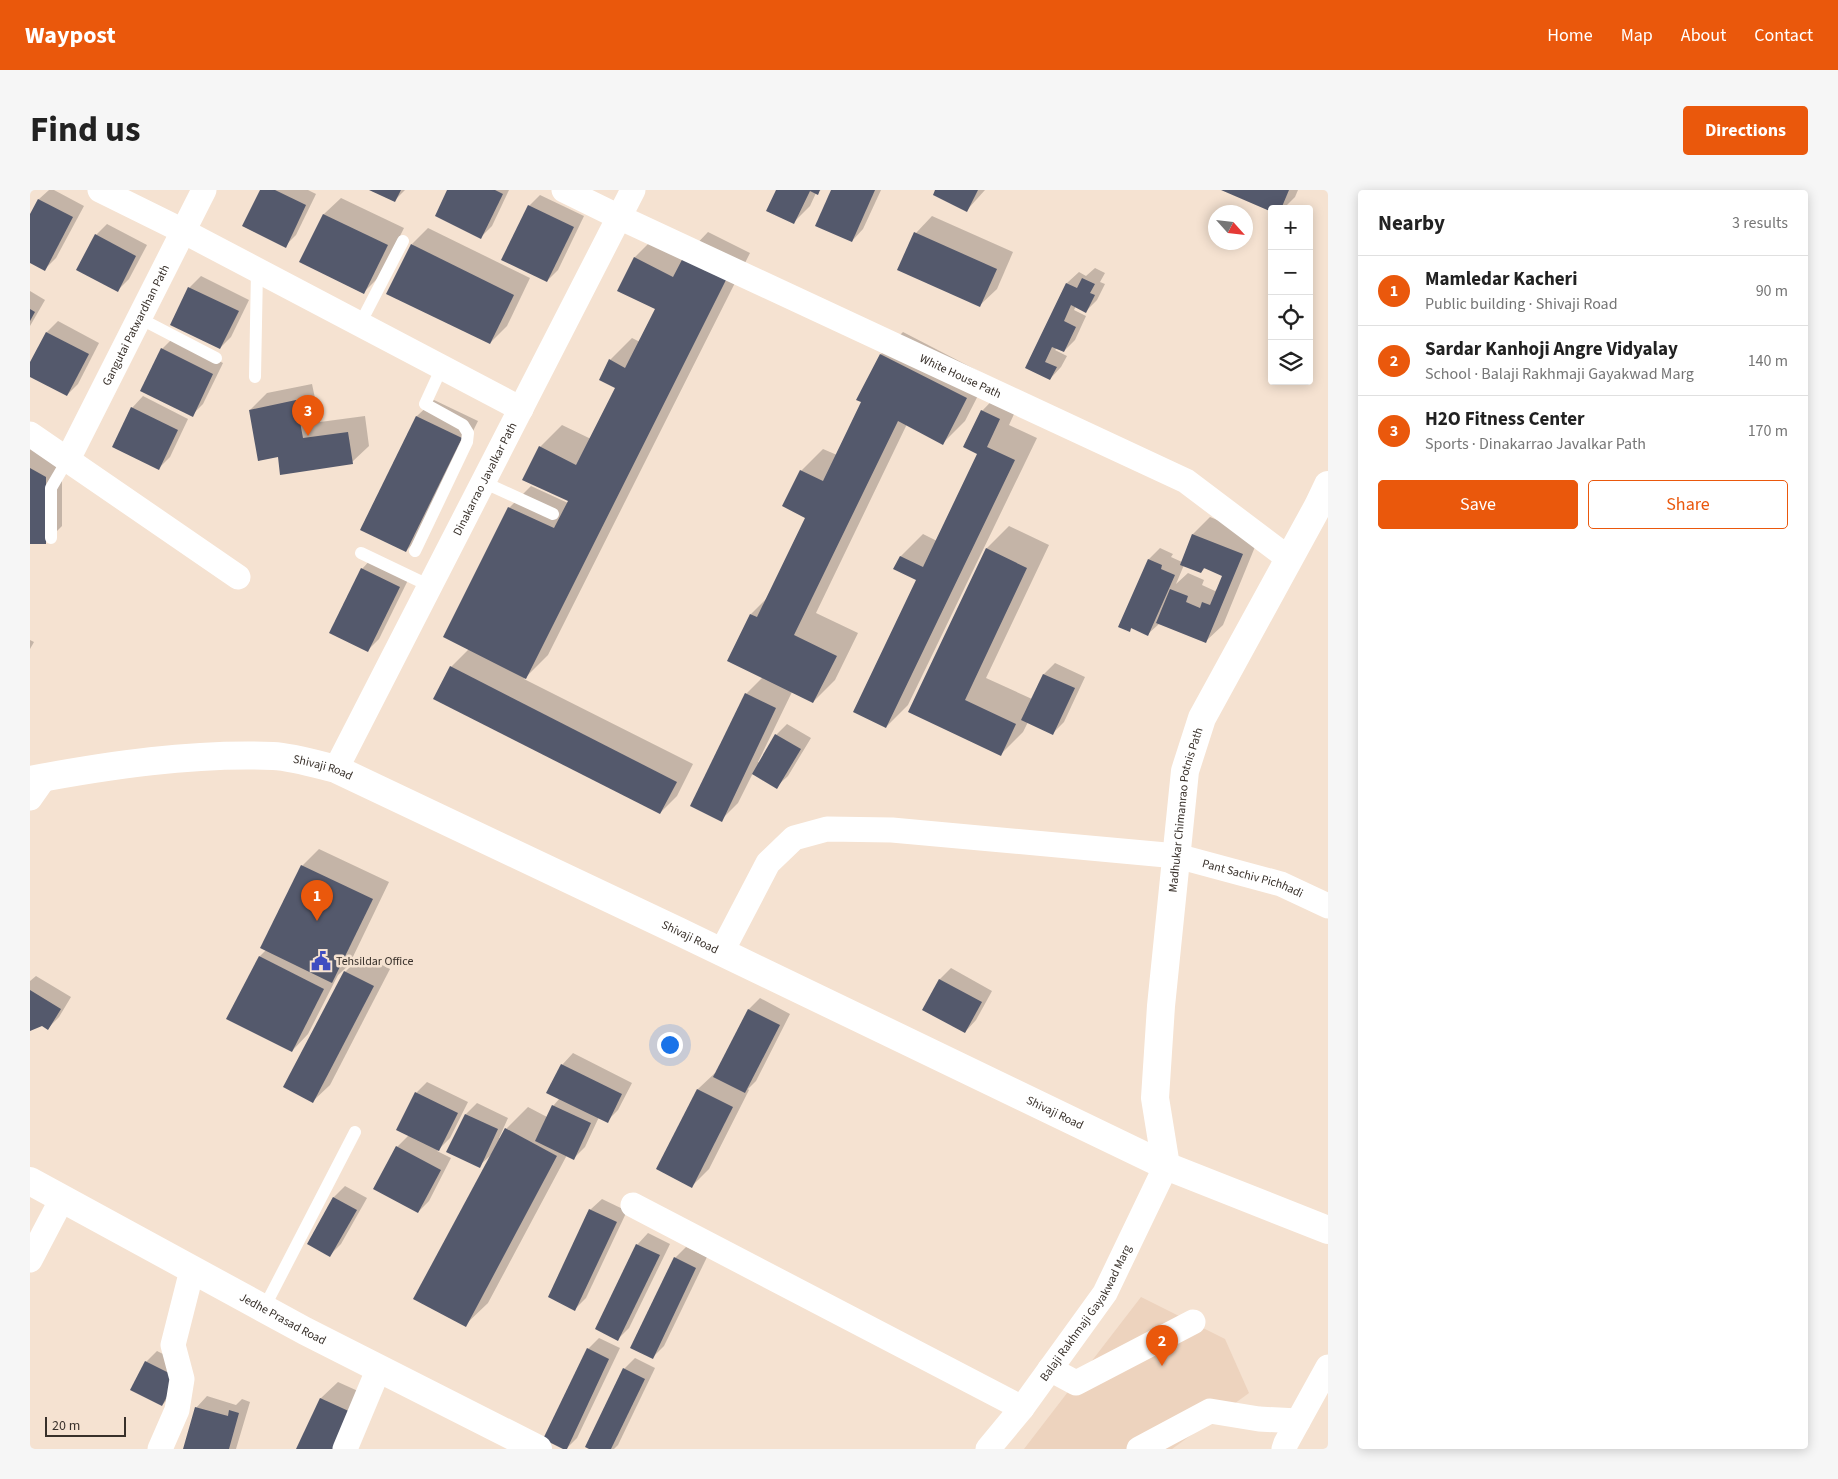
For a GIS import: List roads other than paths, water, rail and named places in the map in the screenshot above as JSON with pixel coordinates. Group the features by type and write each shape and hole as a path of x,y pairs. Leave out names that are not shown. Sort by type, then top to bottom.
{"main road":[{"name":"Madhukar Chimanrao Potnis Path","path":"1166,1166 1155,1098 1161,1006 1184,771 1202,718 1328,485"},
{"name":"Shivaji Road","path":"34,785 98,767 196,757 274,756 336,768 1166,1166 1328,1230"},
{"name":"Jedhe Prasad Road","path":"30,1181 264,1308 538,1449"}],"street":[{"path":"100,190 183,231 521,409"},
{"name":"Gangutai Patwardhan Path","path":"68,459 204,190"},
{"name":"White House Path","path":"564,190 1186,481 1288,558"},
{"name":"Dinakarrao Javalkar Path","path":"336,768 633,190"},
{"path":"30,434 238,577"},
{"name":"Pant Sachiv Pichhadi","path":"721,953 768,863 794,838 827,829 892,830 1176,856 1281,884 1328,906"},
{"name":"Balaji Rakhmaji Gayakwad Marg","path":"988,1449 1022,1408 1105,1293 1166,1166"},
{"path":"30,1260 62,1199"},
{"path":"633,1204 1022,1408"},
{"path":"160,1449 177,1410 182,1379 172,1345 192,1270"},
{"path":"1050,1369 1076,1383 1193,1322"},
{"path":"1284,1449 1328,1367"},
{"path":"344,1449 379,1368"},
{"path":"1139,1449 1210,1411 1259,1419 1298,1421"}],"lane":[{"path":"360,324 403,241"},
{"path":"255,376 257,270"},
{"path":"139,318 216,358"},
{"path":"415,551 466,442 468,433 463,425 425,404 442,367"},
{"path":"50,538 51,488 68,459"},
{"path":"483,482 553,514"},
{"path":"361,553 430,586"},
{"path":"264,1308 355,1132"}],"place":[{"name":"H2O Fitness Center","path":"308,436"},
{"name":"Mamledar Kacheri","path":"317,921"},
{"name":"Tehsildar Office","path":"321,961"},
{"name":"Sardar Kanhoji Angre Vidyalay","path":"1162,1366"}]}
